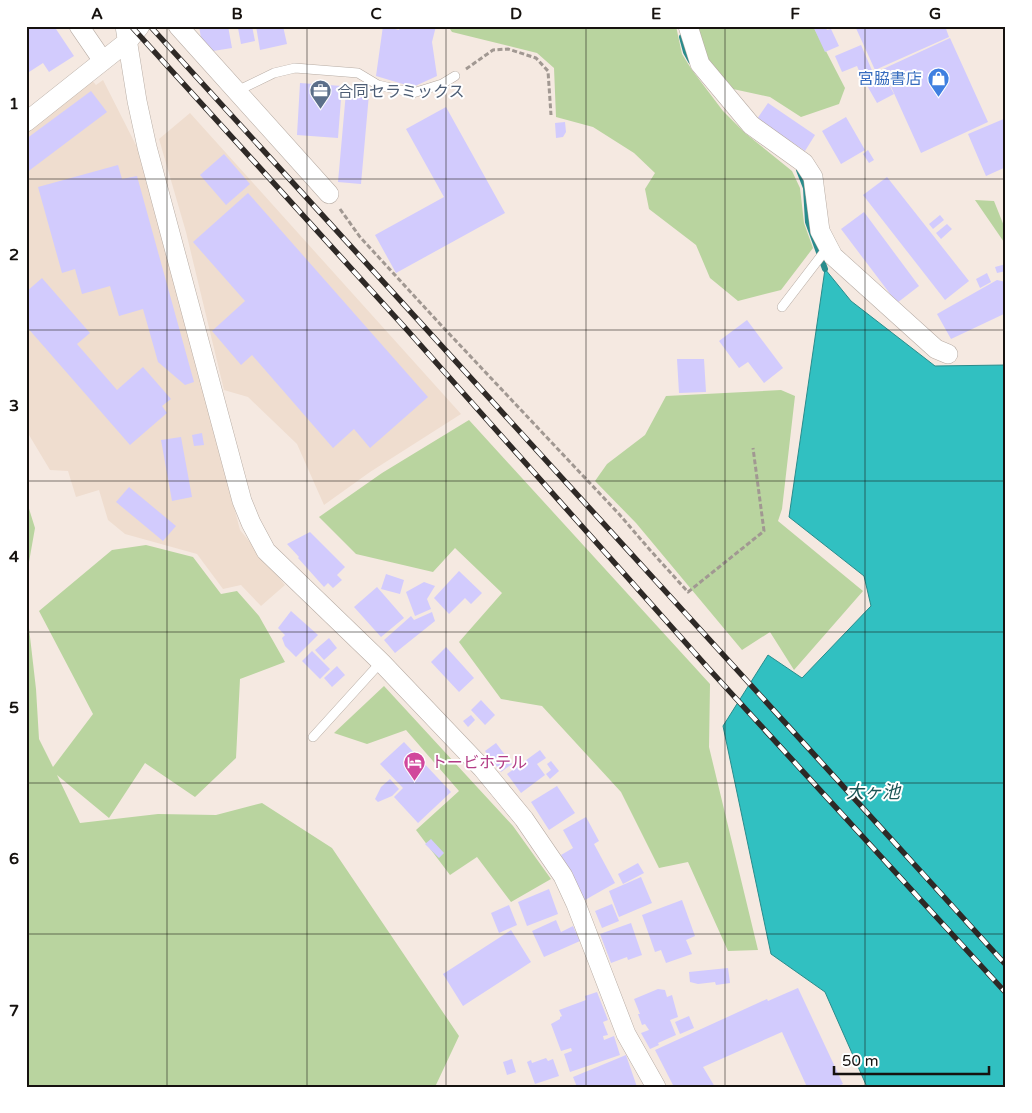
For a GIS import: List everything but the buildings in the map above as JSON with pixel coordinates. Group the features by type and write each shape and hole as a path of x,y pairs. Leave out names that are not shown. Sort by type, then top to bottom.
{"street":[{"path":"79,26 103,61"},
{"path":"26,122 103,61 126,34 140,26"},
{"path":"178,26 329,194"},
{"path":"688,26 700,64 750,125 804,163 813,177 820,231 833,256 936,350 948,354"},
{"path":"126,34 136,101 147,147 242,501 251,523 266,551 381,662 482,768 524,819 563,876 576,904 626,1034 656,1087"}],"lane":[{"path":"236,91 274,73 295,68 358,73 378,85 413,93 442,84 455,76"},
{"path":"782,307 828,248"},
{"path":"313,737 381,662"}],"path":[{"path":"455,76 493,50 508,49 536,58 548,71 551,116"},
{"path":"329,194 360,237 619,514 688,592 764,532 753,448"}],"shaded area":[{"path":"90,78 96,85 103,80 143,159 240,530 285,585 261,606 241,585 223,589 197,554 125,534 108,520 99,490 76,497 68,471 50,470 26,430 26,131"},
{"path":"190,113 461,414 370,472 324,505 297,444 248,397 224,390 186,232 159,139"}],"green space":[{"path":"448,26 676,26 682,54 723,111 745,133 792,171 800,188 804,223 813,248 781,290 738,301 710,278 696,245 649,209 645,189 655,173 634,153 593,127 556,117 554,68 537,53 452,32"},
{"path":"696,26 813,26 845,88 839,104 801,117 770,97 733,89 706,63"},
{"path":"975,200 994,201 1006,231 1006,245"},
{"path":"781,390 795,396 782,509 778,521 863,591 794,670 770,632 742,650 636,523 595,481 607,464 645,435 666,396"},
{"path":"469,420 710,684 709,747 758,950 728,951 688,862 659,868 621,792 542,706 501,699 459,642 502,593 455,548 433,572 356,554 319,517 382,473"},
{"path":"26,499 35,528 26,579"},
{"path":"146,545 193,557 221,594 237,591 259,616 285,662 240,679 236,758 195,797 145,763 109,818 57,775 80,823 158,814 216,815 262,803 332,848 459,1036 435,1087 26,1087 26,602 36,689 39,739 53,767 93,714 39,611 112,550"},
{"path":"384,686 513,826 551,879 511,902 477,857 450,875 416,830 459,791 406,730 367,744 334,733"}],"water":[{"name":"大ヶ池","path":"825,269 851,301 935,366 1006,365 1006,1087 867,1087 825,992 771,954 723,726 768,655 802,678 871,606 864,576 789,517"}],"waterway":[{"path":"682,37 686,52 691,61"},
{"path":"799,170 806,188 808,222 825,269"}],"railway":[{"path":"131,26 408,331 709,669 1006,993"},
{"path":"150,26 1006,965"}],"place":[{"name":"宮脇書店","path":"938,97"},
{"name":"合同セラミックス","path":"321,110"},
{"name":"トービホテル","path":"415,781"}]}
